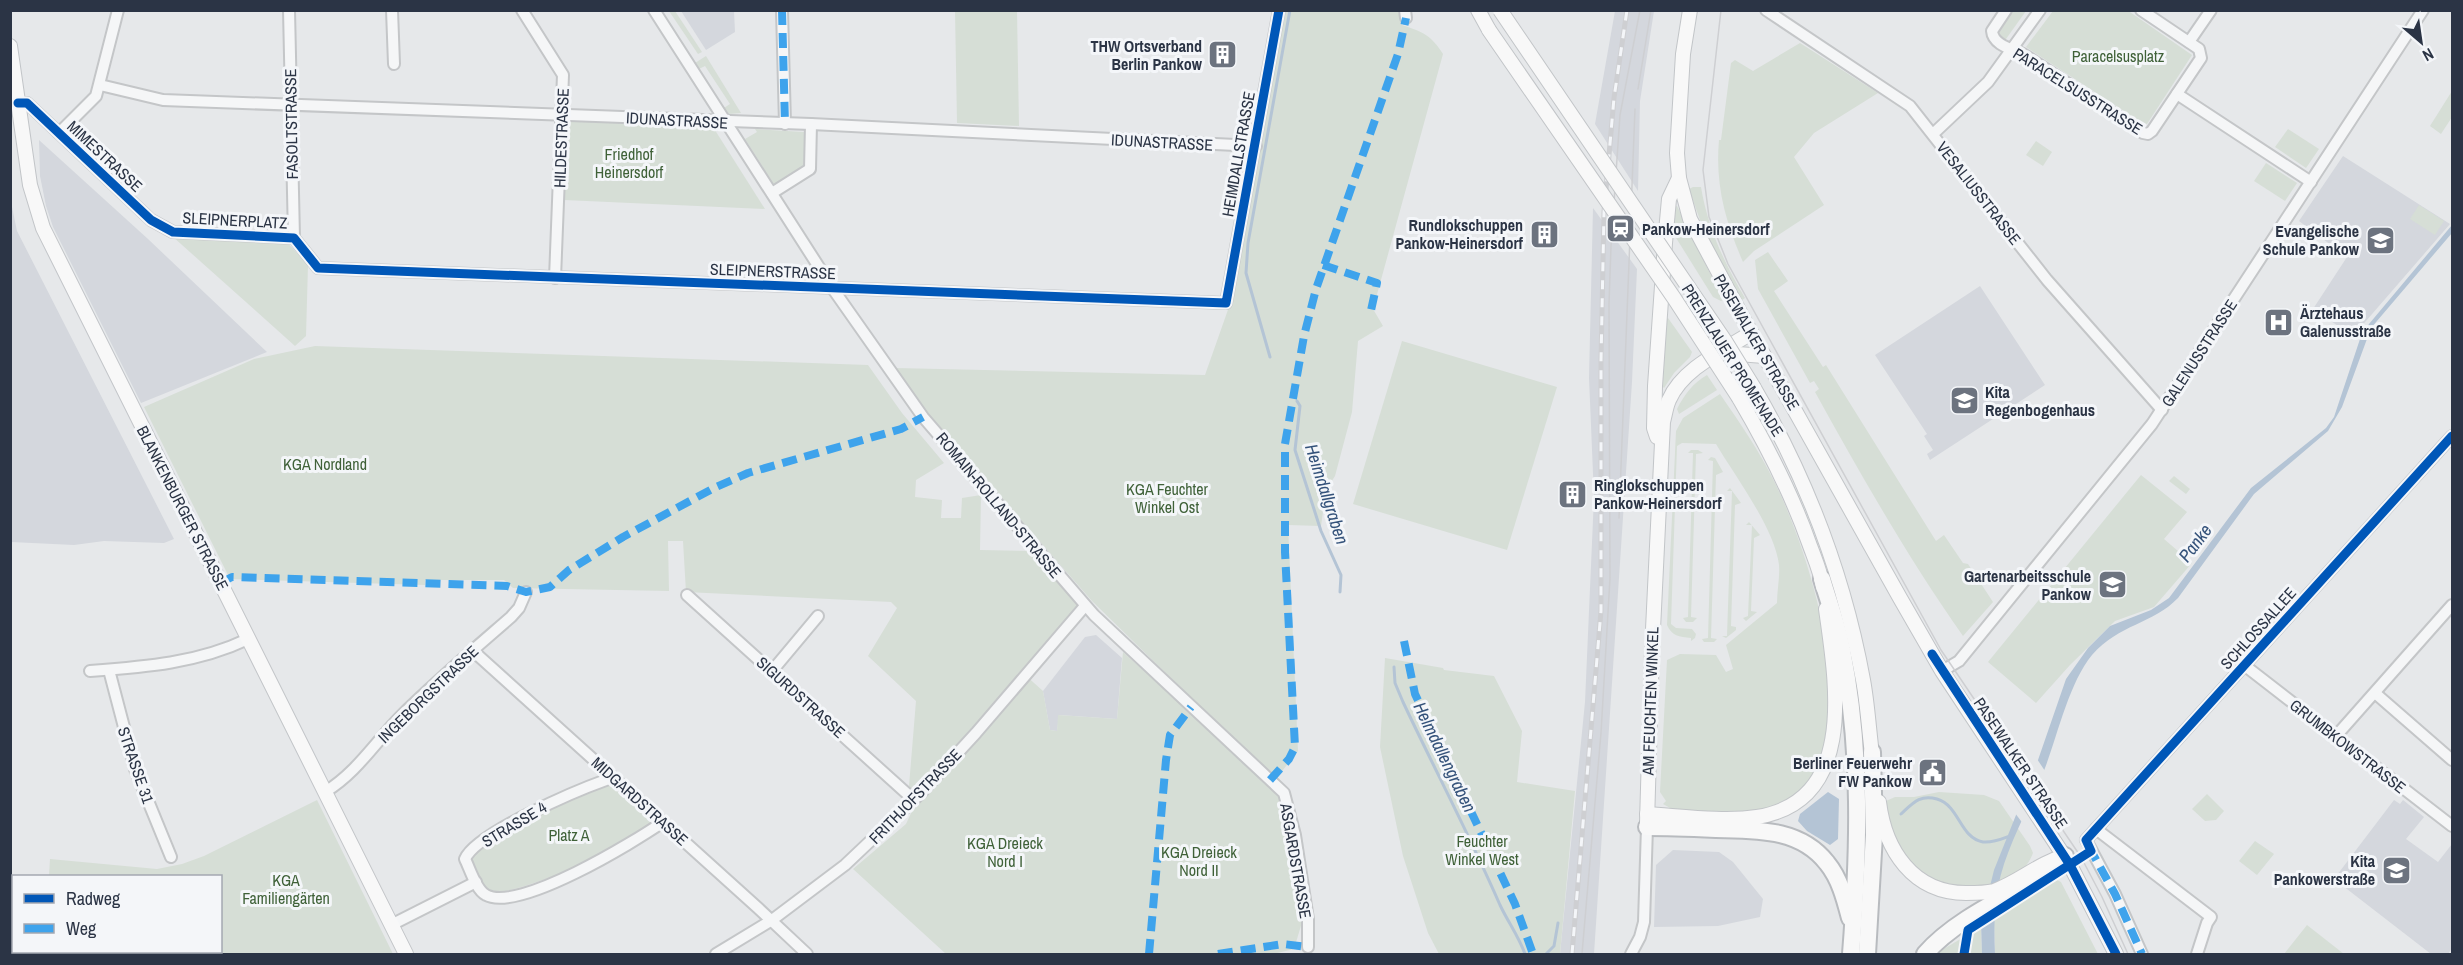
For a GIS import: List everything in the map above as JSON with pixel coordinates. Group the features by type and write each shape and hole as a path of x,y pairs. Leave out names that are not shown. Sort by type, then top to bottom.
{"highway":[{"path":"1822,579 1842,647 1853,715 1858,836 1851,954"},
{"path":"1867,954 1874,835 1872,752"},
{"path":"1647,821 1758,830 1802,841 1819,854 1834,873 1841,887 1853,927"},
{"path":"1925,954 1942,937 2057,867 2065,856"}],"main road":[{"name":"PRENZLAUER PROMENADE","path":"1478,10 1489,30 1686,315 1738,398 1766,445 1786,487 1822,579 1836,717 1833,744 1819,776 1799,798 1785,808 1764,815 1744,818 1647,821"},
{"name":"PRENZLAUER PROMENADE","path":"1500,10 1712,322 1782,436 1820,520 1855,643 1865,692 1872,752 1886,834 1911,872 1924,883 1940,890 1958,893 1993,891 2051,860 2065,856"},
{"name":"PASEWALKER STRASSE","path":"1690,10 1683,54 1677,133 1679,177 1690,219 1751,333 1942,671 2065,856 2116,954"},
{"name":"BLANKENBURGER STRASSE","path":"10,46 30,185 43,228 406,954"},
{"name":"AM FEUCHTEN WINKEL","path":"1661,444 1654,428 1664,255 1669,200 1679,177"},
{"name":"AM FEUCHTEN WINKEL","path":"1647,821 1661,444 1668,400 1684,378 1751,333"},
{"path":"1720,353 1764,356"}],"street":[{"path":"59,133 96,96 118,10"},
{"name":"FASOLTSTRASSE","path":"289,10 294,238"},
{"path":"392,10 394,64"},
{"name":"HILDESTRASSE","path":"522,10 563,75 555,278"},
{"name":"ROMAIN-ROLLAND-STRASSE","path":"654,10 833,289 923,417 1085,606 1113,635 1270,780"},
{"path":"782,10 784,124"},
{"name":"HEIMDALLSTRASSE","path":"1226,303 1279,10"},
{"name":"VESALIUSSTRASSE","path":"1766,10 1910,106 2047,280 2162,410"},
{"name":"PARACELSUSSTRASSE","path":"2006,10 1992,34 2004,46 2023,54 2144,133 2152,131 2201,55 2199,49 2190,42"},
{"path":"1933,134 1988,82 2040,10"},
{"path":"2141,10 2190,42 2211,10"},
{"name":"GALENUSSTRASSE","path":"1942,671 1959,661 2162,410 2423,10"},
{"name":"IDUNASTRASSE","path":"100,85 163,99 812,124 1256,146"},
{"path":"2176,94 2311,182"},
{"name":"MIMESTRASSE","path":"18,103 27,102 150,220 173,232"},
{"path":"772,193 810,169 812,124"},
{"name":"SLEIPNERPLATZ","path":"173,232 294,238 318,267"},
{"name":"SLEIPNERSTRASSE","path":"318,267 1226,303"},
{"name":"SCHLOSSALLEE","path":"2086,840 2452,436"},
{"name":"INGEBORGSTRASSE","path":"325,792 347,777 400,718 472,650 511,617 519,608 526,592"},
{"name":"SIGURDSTRASSE","path":"687,595 914,800"},
{"path":"2336,735 2452,605"},
{"name":"FRITHJOFSTRASSE","path":"716,954 772,920 845,865 914,800 983,725 1085,606"},
{"path":"772,671 818,616"},
{"path":"90,671 176,663 221,651 248,639"},
{"name":"MIDGARDSTRASSE","path":"472,650 807,954"},
{"name":"GRUMBKOWSTRASSE","path":"2244,665 2452,826"},
{"name":"STRASSE 31","path":"110,670 135,768 171,857"},
{"path":"2374,693 2450,754"},
{"name":"STRASSE 4","path":"476,882 465,859 471,851 544,805 611,776"},
{"name":"ASGARDSTRASSE","path":"1270,780 1284,793 1295,836 1308,919 1308,947"},
{"name":"AM FEUCHTEN WINKEL","path":"1631,954 1640,937 1644,922 1647,821"},
{"path":"392,925 476,882 487,897 502,898 534,890 603,860 663,822"},
{"path":"2096,829 2211,917 2197,954"},
{"name":"PASEWALKER STRASSE","path":"2086,840 2115,894 2142,954"}],"shaded area":[{"path":"681,11 734,11 735,32 706,50"},
{"path":"1615,11 1654,11 1640,101 1638,191 1595,124"},
{"path":"39,140 267,352 141,403 53,227 40,176"},
{"name":"Evangelische Schule Pankow","path":"2343,156 2450,224 2353,336 2313,309 2347,257 2299,221"},
{"path":"11,202 17,231 174,539 164,543 104,541 74,545 11,542"},
{"path":"1593,208 1637,269 1632,382 1594,954 1560,954 1585,702 1594,497 1589,378"},
{"path":"1980,286 2045,385 1930,460 1927,454 1933,450 1924,436 1927,434 1875,355"},
{"path":"1096,635 1122,658 1117,719 1059,715 1057,731 1050,730 1043,691 1085,637"},
{"name":"Kita Pankowerstraße","path":"2394,800 2400,804 2403,800 2424,817 2406,839 2438,862 2452,844 2452,948 2448,954 2431,954 2334,879"},
{"path":"1673,850 1719,852 1733,862 1763,899 1760,917 1718,926 1654,927 1656,865"}],"green space":[{"name":"Paracelsusplatz","path":"2127,10 2192,55 2147,124 2142,123 2026,47 2053,11"},
{"path":"669,11 675,11 702,52 698,54"},
{"path":"955,11 1017,11 1019,126 957,123"},
{"name":"KGA Feuchter Winkel Ost","path":"1285,11 1398,11 1402,25 1426,35 1443,54 1373,309 1383,326 1358,341 1352,412 1335,476 1326,490 1321,526 1288,525 1298,751 1275,780 1092,601 931,418 895,368 1205,375 1230,304"},
{"path":"2009,11 2026,11 2003,40 1996,30"},
{"path":"1800,43 1878,93 1814,133 1794,157 1824,205 1754,251 1743,262 1726,217 1720,187 1718,156 1731,63 1735,60 1753,71"},
{"path":"706,56 741,113 729,114 724,108 730,104 705,66 699,69 695,63"},
{"path":"2452,91 2452,117 2441,134 2430,126"},
{"name":"Friedhof Heinersdorf","path":"567,121 713,127 765,209 564,200"},
{"path":"755,129 804,132 806,155 804,166 778,184 773,183 745,139 757,132"},
{"path":"2288,129 2319,149 2306,168 2275,147"},
{"path":"2036,141 2052,152 2043,166 2026,155"},
{"path":"2266,163 2297,183 2285,201 2254,181"},
{"path":"1701,187 1712,231 1745,298 1742,300 1705,234 1689,189"},
{"path":"2419,205 2444,221 2435,235 2410,219"},
{"path":"1677,206 1723,300 1721,301 1713,297 1673,233 1674,207"},
{"path":"172,236 286,241 308,265 306,336 295,346"},
{"path":"1768,252 1788,281 1774,291 1823,367 1826,365 1936,541 1944,535 1963,563 1968,564 1993,602 1963,636 1923,577 1886,516 1815,392 1819,389 1814,381 1810,383 1758,289 1755,260"},
{"path":"1668,318 1692,352 1664,388 1662,386 1666,319"},
{"path":"1402,341 1557,387 1507,550 1353,504"},
{"name":"KGA Nordland","path":"315,346 868,365 902,413 944,463 916,480 915,497 942,500 941,518 961,518 962,498 981,495 980,550 1032,551 1078,602 1076,609 1024,674 1043,691 1050,730 1057,731 1058,715 1117,719 1123,652 1266,780 1278,795 1290,836 1303,919 1294,949 1273,954 946,954 853,869 906,824 918,798 909,786 916,701 868,656 897,608 891,602 686,592 683,541 668,541 669,591 513,588 504,580 425,580 425,585 230,579 144,407 254,359"},
{"path":"1707,375 1717,390 1679,414 1677,409 1686,394"},
{"path":"1720,394 1769,471 1800,544 1820,616 1827,653 1830,689 1830,722 1824,753 1818,767 1805,785 1777,805 1732,813 1672,809 1663,804 1666,801 1660,792 1667,660 1680,654 1716,655 1726,672 1733,669 1726,645 1777,603 1779,565 1776,551 1762,519 1743,487 1716,444 1682,443 1677,446 1671,624 1676,628 1692,629 1696,634 1695,638 1691,641 1691,638 1676,635 1667,625 1676,431 1683,418"},
{"path":"1691,450 1703,453 1696,454 1691,617 1697,618 1693,622 1686,622 1683,618 1688,617 1693,453 1688,453"},
{"path":"1711,457 1715,458 1723,472 1716,475 1711,638 1717,639 1714,642 1704,642 1702,639 1708,638 1713,461 1708,460"},
{"name":"Gartenarbeitsschule Pankow","path":"2141,475 2187,512 2164,539 2192,563 2154,607 2115,621 2070,665 2036,703 1988,662"},
{"path":"2174,476 2190,489 2186,494 2169,481"},
{"path":"1730,488 1741,503 1735,505 1731,626 1736,627 1736,630 1726,638 1722,636 1727,636 1732,491 1727,491"},
{"path":"1752,526 1760,535 1754,538 1751,611 1757,612 1746,621 1743,618 1748,616"},
{"name":"Feuchter Winkel West","path":"1385,658 1444,670 1494,676 1522,731 1517,782 1575,791 1560,954 1439,954 1428,933 1403,856 1380,747"},
{"name":"Platz A","path":"610,785 653,824 595,858 554,876 489,895 470,858 519,825 573,799"},
{"path":"1939,792 1984,795 1999,801 2033,853 2026,865 2016,874 1995,885 1978,889 1949,886 1922,873 1909,861 1899,845 1892,828 1886,801 1895,797 1914,797"},
{"path":"2207,794 2224,811 2216,820 2205,821 2192,809"},
{"name":"KGA Familiengärten","path":"317,800 393,954 41,954 222,953 222,875 49,875 50,859 157,869 182,864 204,856"},
{"path":"2255,841 2274,854 2257,875 2239,861"},
{"path":"2057,880 2061,882 2098,954 1995,954 1994,919"},
{"path":"2307,925 2344,954 2284,954"},
{"path":"1981,927 1982,954 1935,954"}],"water":[{"path":"2452,225 2452,233 2371,328 2342,407 2328,431 2254,494 2178,598 2158,614 2113,637 2092,655 2084,666 2070,694 2045,768 2012,842 2002,872 1996,904 1995,954 1982,954 1981,923 1994,870 2038,760 2066,679 2088,648 2110,626 2151,610 2169,598 2251,488 2326,428 2334,417 2360,339 2369,324"},
{"path":"1828,792 1839,799 1838,839 1830,845 1807,831 1798,821 1800,814"}],"pier":[{"path":"2037,759 2045,771 2024,825 2015,813"}],"waterway":[{"name":"Heimdallgraben","path":"1270,357 1246,273 1248,243 1290,10"},
{"name":"Heimdallgraben","path":"1297,401 1300,406 1295,450 1321,531 1341,575 1340,592"},
{"name":"Helmdallengraben","path":"1394,667 1395,683 1403,702 1525,954"},
{"path":"1901,814 1917,800 1937,799 1951,808 1964,828 1975,839 1990,842 2010,836"},
{"path":"1546,954 1554,946 1558,923"}],"tram line":[{"path":"1582,954 1601,733 1610,578 1609,304 1611,246 1620,115 1640,10"},
{"path":"1638,89 1651,10"},
{"path":"1721,10 1703,170 1709,217 1728,264 1941,650 2081,857 2128,954"},
{"path":"1619,518 1635,109"}],"railway":[{"path":"1572,954 1601,611 1601,361 1604,212 1614,98 1627,10"}],"marked path":[{"path":"782,10 785,124"},
{"path":"1270,780 1289,759 1295,747 1285,552 1285,444 1304,336 1316,289 1398,54 1406,18"},
{"path":"1323,265 1377,283 1370,315"},
{"path":"220,583 232,577 507,586 526,592 550,587 569,570 623,537 714,488 748,473 901,429 923,417"},
{"path":"1404,641 1415,694 1515,904 1533,954"},
{"path":"1149,954 1170,735 1191,707"},
{"path":"2089,847 2115,894 2142,954"},
{"path":"1218,954 1283,944 1308,947"}],"cycle path":[{"path":"18,103 27,103 151,220 173,232 294,238 318,268 1226,303 1279,10"},
{"path":"1964,954 1968,930 2091,851 2086,840 2452,436"},
{"path":"1932,654 2070,865 2116,954"}],"place":[{"name":"THW Ortsverband Berlin Pankow","path":"1223,55"},
{"name":"Pankow-Heinersdorf","path":"1621,229"},
{"name":"Rundlokschuppen Pankow-Heinersdorf","path":"1544,234"},
{"name":"Evangelische Schule Pankow","path":"2380,240"},
{"name":"Ärztehaus Galenusstraße","path":"2279,322"},
{"name":"Kita Regenbogenhaus","path":"1964,401"},
{"name":"Ringlokschuppen Pankow-Heinersdorf","path":"1573,494"},
{"name":"Gartenarbeitsschule Pankow","path":"2112,585"},
{"name":"Berliner Feuerwehr FW Pankow","path":"1933,772"},
{"name":"Kita Pankowerstraße","path":"2396,870"}],"water label":[{"name":"Panke","path":"2195,543"}],"park label":[{"name":"KGA Dreieck Nord I","path":"1005,852"},
{"name":"KGA Dreieck Nord II","path":"1199,861"}]}
